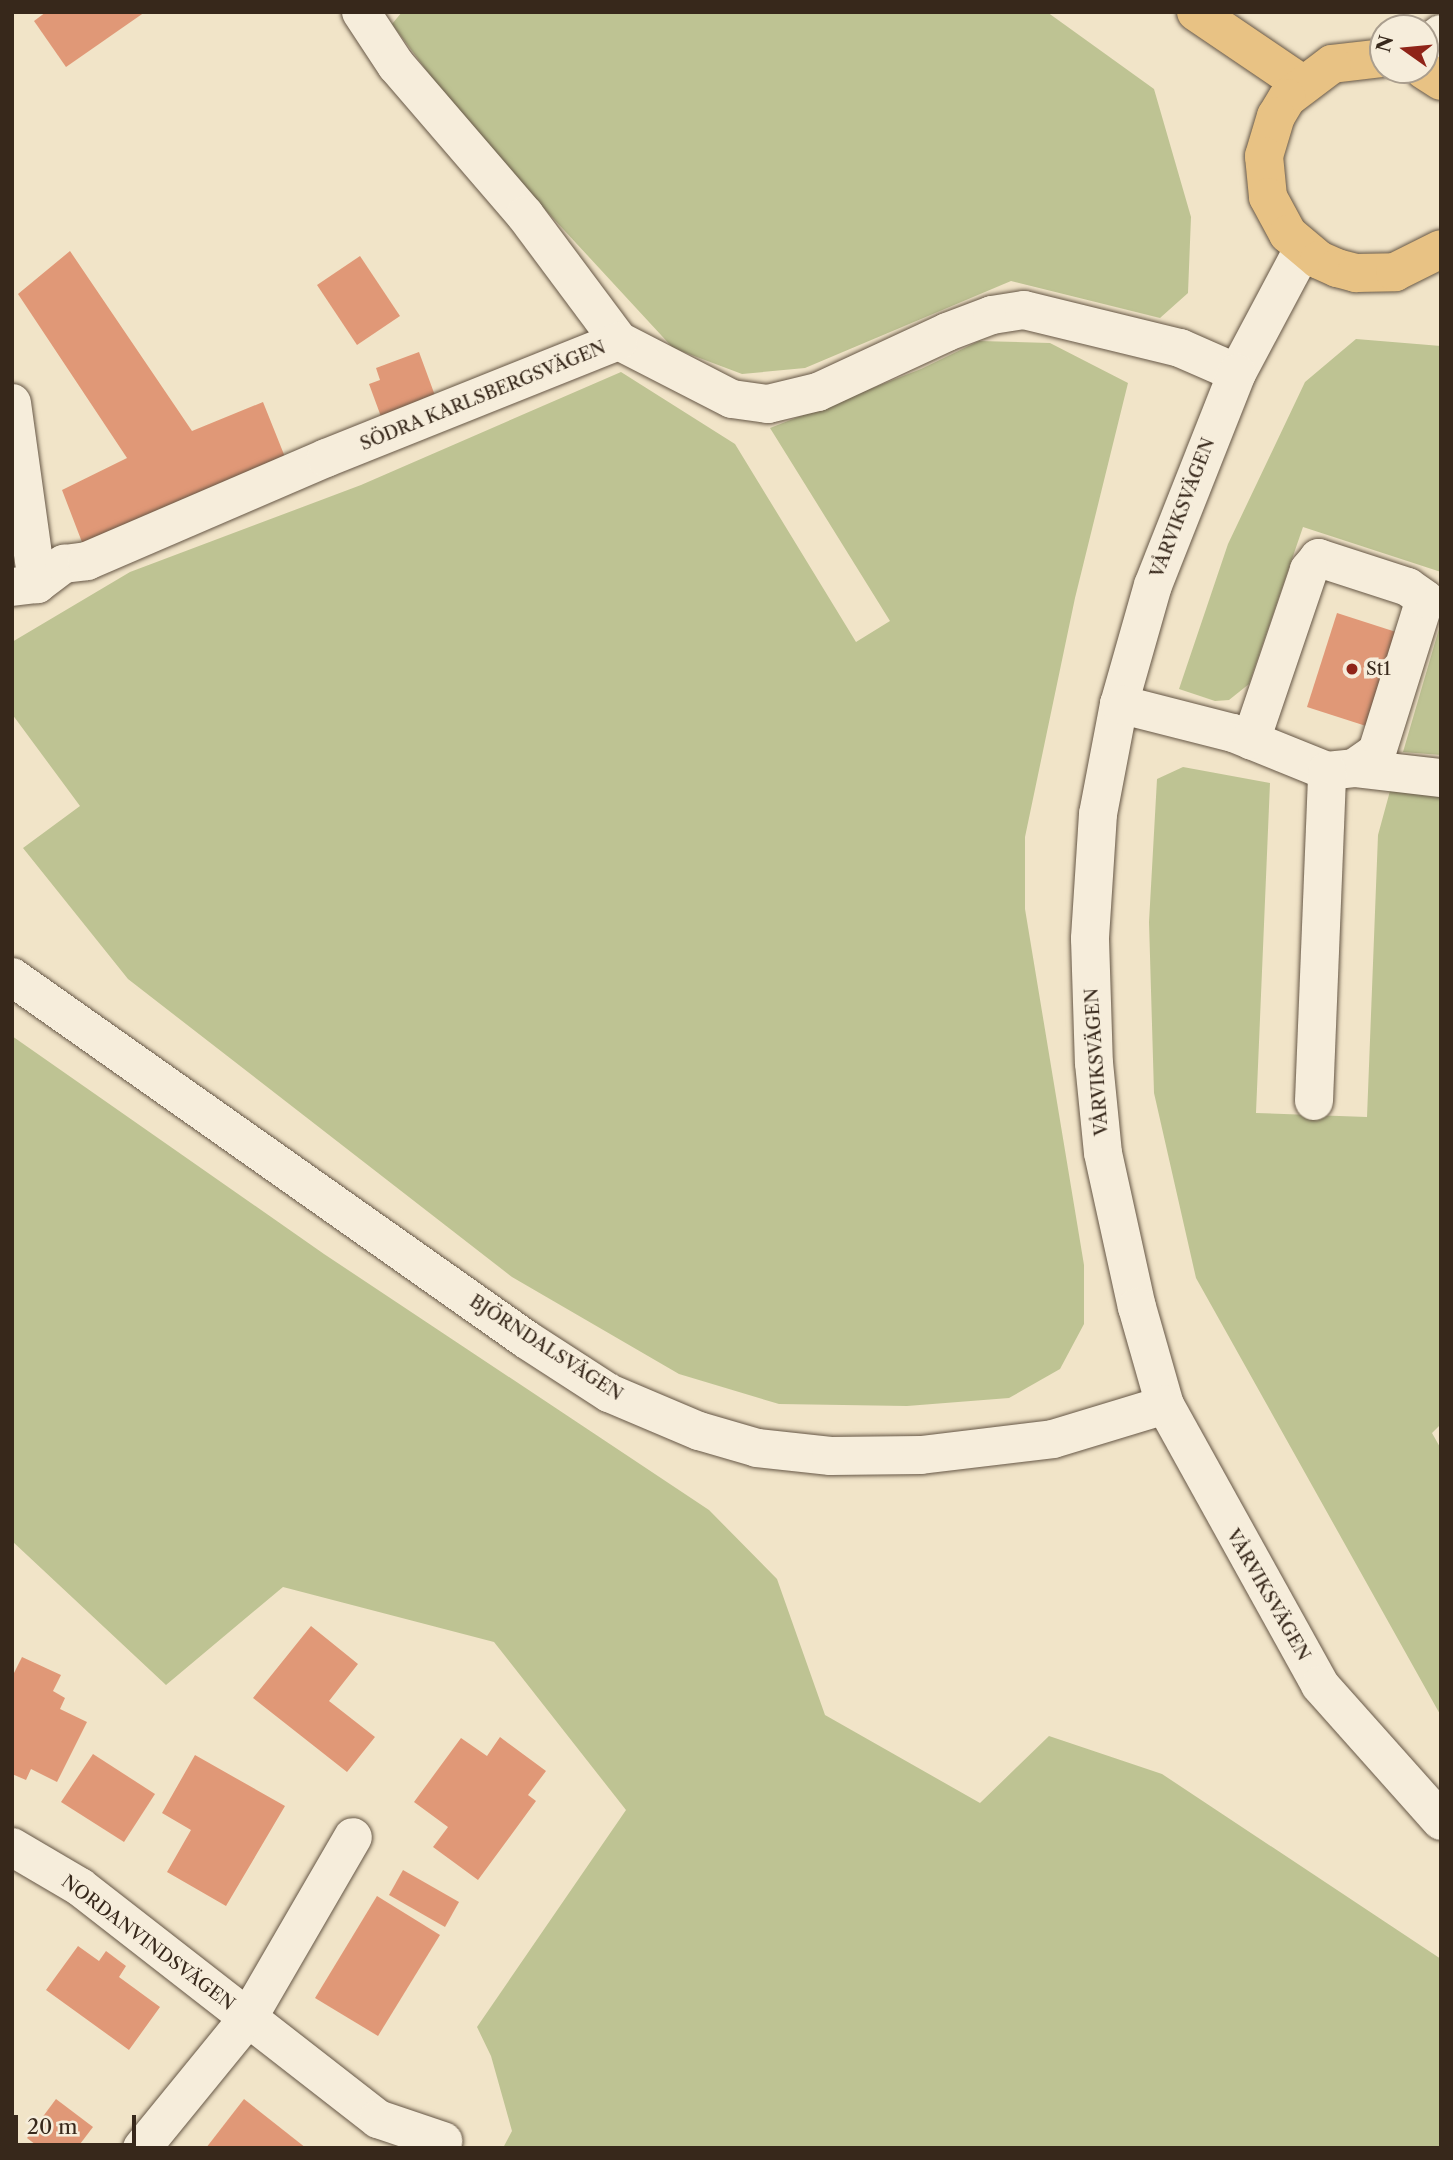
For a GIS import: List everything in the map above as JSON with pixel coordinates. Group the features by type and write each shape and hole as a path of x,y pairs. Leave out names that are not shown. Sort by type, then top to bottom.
{"main road":[{"path":"1196,12 1301,83"},
{"path":"1369,60 1332,64 1301,83 1276,116 1264,156 1264,177 1276,216 1303,249 1337,268 1375,274 1414,266 1441,249"}],"street":[{"path":"360,12 455,138 525,215 619,341"},
{"name":"VÅRVIKSVÄGEN","path":"1303,249 1237,373 1153,585 1119,704 1098,814 1090,925 1094,1063 1103,1153 1136,1307 1165,1405 1225,1520 1320,1685 1441,1821"},
{"name":"SÖDRA KARLSBERGSVÄGEN","path":"25,586 64,564 87,561 326,458 619,341 732,398 768,404 852,378 992,315 1024,310 1180,348 1237,373"},
{"path":"12,403 25,586"},
{"path":"1251,740 1309,570 1319,558 1408,587 1425,599 1377,752 1340,769"},
{"path":"1119,704 1251,740 1340,769 1441,778"},
{"path":"1314,1101 1340,769"},
{"name":"BJÖRNDALSVÄGEN","path":"12,977 527,1340 609,1393 699,1431 757,1448 831,1456 921,1455 1053,1438 1165,1405"},
{"name":"NORDANVINDSVÄGEN","path":"142,2148 248,2018 353,1837"},
{"name":"NORDANVINDSVÄGEN","path":"12,1847 80,1887 378,2119 443,2141"}],"green space":[{"path":"402,12 1047,12 1154,89 1191,217 1188,293 1160,318 1011,281 805,368 742,374 673,348 467,125 392,24"},
{"path":"1356,339 1441,346 1441,572 1303,527 1249,684 1229,700 1215,701 1179,689 1228,544 1305,382"},
{"path":"979,341 1050,343 1128,383 1075,598 1025,837 1025,909 1084,1265 1084,1324 1060,1369 1009,1398 907,1406 779,1404 679,1374 512,1277 128,979 23,848 80,806 12,714 12,642 130,572 361,485 621,372 735,444 856,642 890,621 770,428 921,369"},
{"path":"1441,622 1441,755 1403,752"},
{"path":"1183,767 1270,783 1256,1113 1367,1117 1378,835 1390,791 1441,789 1441,1424 1432,1433 1441,1449 1441,1716 1196,1278 1154,1093 1149,922 1157,779"},
{"path":"12,1036 324,1254 709,1510 777,1579 825,1715 980,1803 1049,1736 1162,1774 1441,1959 1441,2148 503,2148 512,2131 491,2056 477,2027 626,1810 494,1642 283,1587 166,1685 12,1541"}],"building":[{"path":"46,12 145,12 66,67 34,21"},
{"path":"70,251 192,431 263,402 289,467 85,550 62,490 127,458 18,294"},
{"path":"360,256 400,316 357,345 317,285"},
{"path":"419,352 437,401 383,422 369,384 380,380 376,368"},
{"name":"St1","path":"1337,613 1396,632 1366,726 1307,707"},
{"path":"311,1626 358,1664 329,1701 375,1737 347,1772 253,1698"},
{"path":"22,1657 61,1675 53,1691 65,1698 60,1709 87,1722 57,1782 31,1769 26,1780 12,1774 12,1677"},
{"path":"500,1737 546,1771 528,1795 536,1801 478,1880 433,1847 448,1827 414,1802 461,1738 487,1756"},
{"path":"93,1754 155,1794 124,1842 61,1802"},
{"path":"195,1755 285,1806 226,1906 167,1872 191,1830 162,1813"},
{"path":"403,1870 459,1902 445,1927 389,1895"},
{"path":"377,1896 440,1935 378,2036 315,1998"},
{"path":"78,1946 99,1961 106,1951 126,1966 119,1977 160,2007 129,2050 46,1990"},
{"path":"56,2099 93,2127 77,2148 40,2148 27,2138"},
{"path":"244,2099 306,2148 206,2148"}],"place":[{"name":"St1","path":"1352,669"}]}
